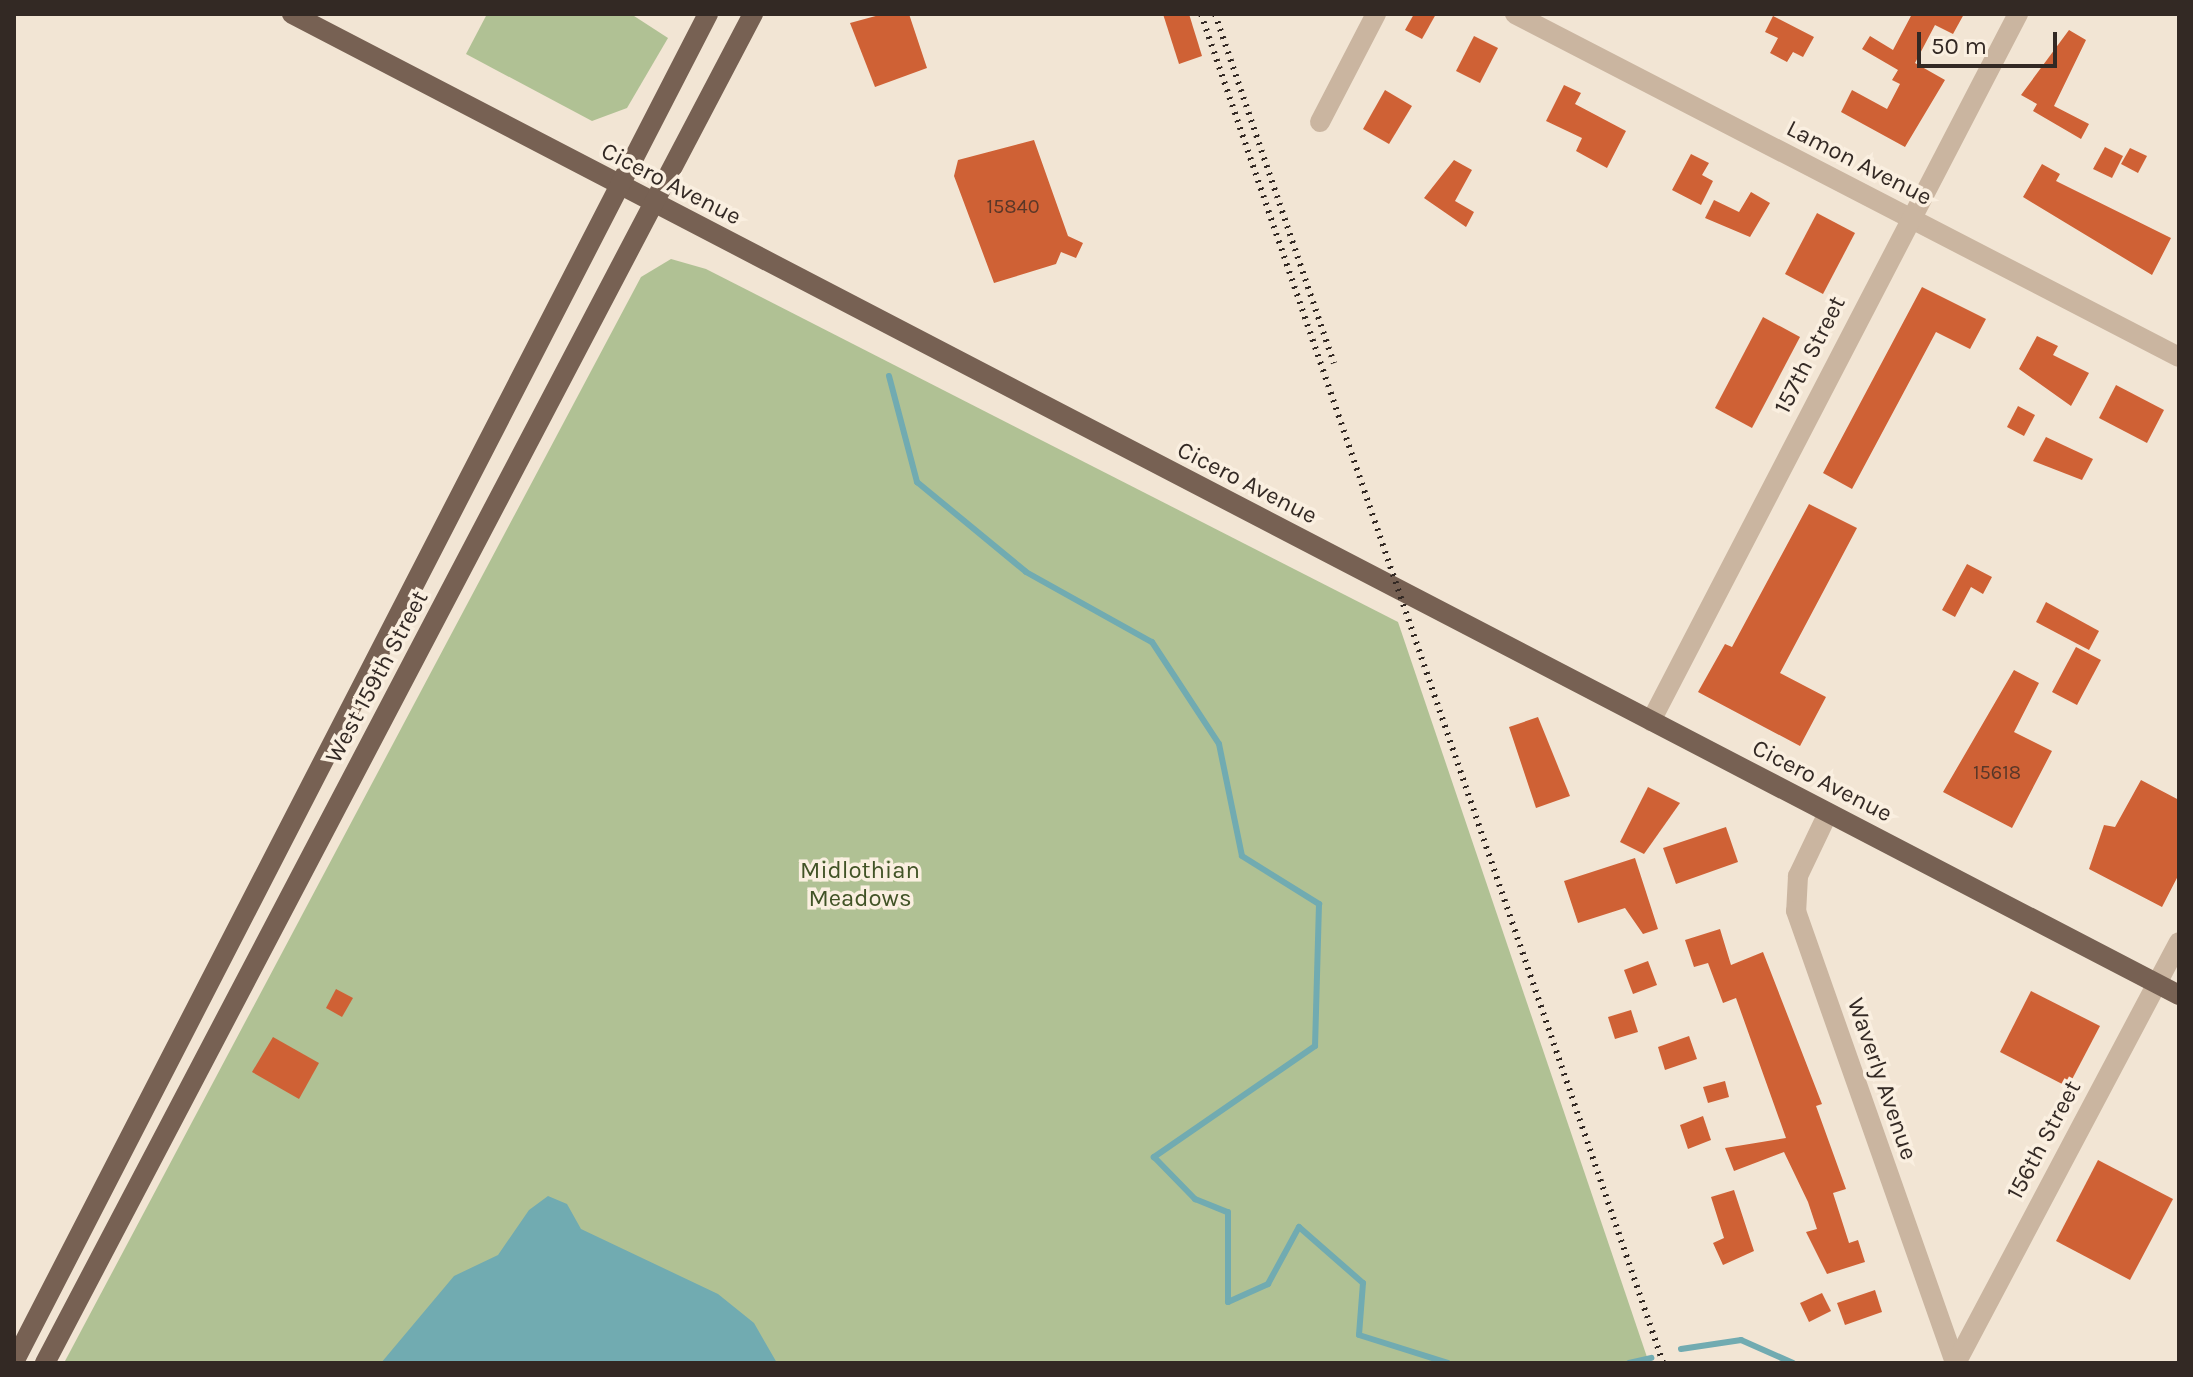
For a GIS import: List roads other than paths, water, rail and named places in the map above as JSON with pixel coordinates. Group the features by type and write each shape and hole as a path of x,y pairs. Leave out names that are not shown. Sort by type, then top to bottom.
{"main road":[{"name":"Cicero Avenue","path":"292,14 653,205 2179,995"},
{"name":"West 159th Street","path":"14,1362 708,14"},
{"name":"West 159th Street","path":"45,1363 753,14"}],"street":[{"path":"1320,122 1376,14"},
{"name":"Lamon Avenue","path":"1515,14 2179,357"},
{"name":"157th Street","path":"1651,721 2018,14"},
{"name":"Waverly Avenue","path":"1828,813 1798,876 1796,911 1955,1363"},
{"name":"156th Street","path":"1955,1363 2179,942"}],"water":[{"path":"548,1196 567,1204 581,1229 718,1294 754,1323 777,1363 381,1363 454,1276 498,1255 529,1210"}],"waterway":[{"path":"889,376 917,482 1026,572 1152,642 1219,744 1242,856 1319,904 1315,1046 1154,1157 1195,1199 1228,1212 1228,1302 1268,1284 1299,1227 1363,1283 1359,1335 1448,1363"},
{"path":"1681,1349 1741,1340 1793,1363"},
{"path":"1629,1363 1651,1358"}],"railway":[{"path":"1201,14 1663,1363"},
{"path":"1215,14 1334,363"}],"park label":[{"name":"Midlothian Meadows","path":"860,885"}]}
